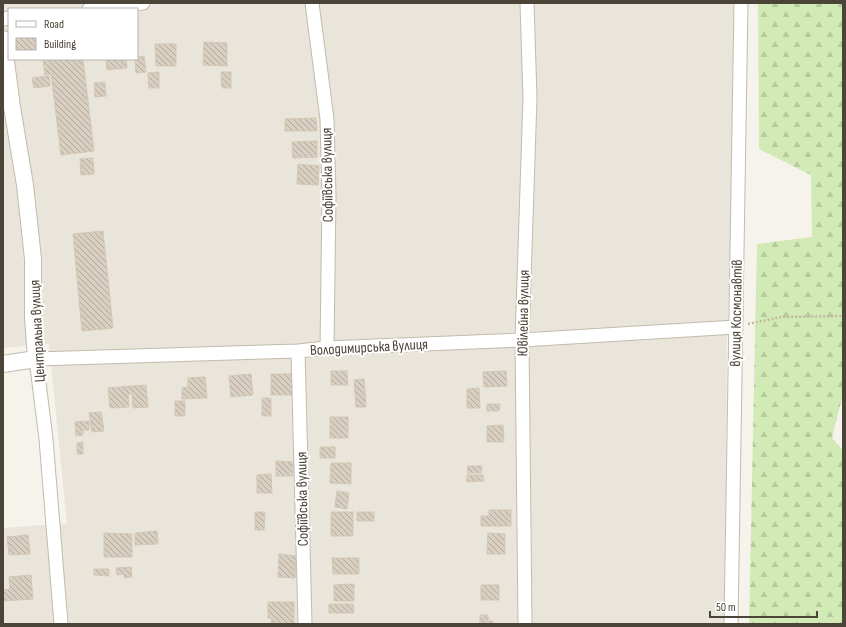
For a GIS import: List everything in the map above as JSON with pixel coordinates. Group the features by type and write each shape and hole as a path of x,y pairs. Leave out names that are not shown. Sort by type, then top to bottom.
{"street":[{"path":"98,8 143,3"},
{"name":"Софіївська вулиця","path":"312,3 327,119 329,196 327,348"},
{"name":"Ювілейна вулиця","path":"525,624 522,340 530,98 527,3"},
{"name":"вулиця Космонавтів","path":"731,624 741,3"},
{"name":"Центральна вулиця","path":"3,38 12,107 25,185 33,259 33,317 36,358 46,439 61,624"},
{"name":"Володимирська вулиця","path":"3,364 36,358 298,351 327,348 522,340 736,327"},
{"name":"Софіївська вулиця","path":"298,351 305,624"}],"path":[{"path":"736,327 781,317 843,316"}],"shaded area":[{"path":"3,3 734,3 737,84 727,344 725,624 3,624 3,528 67,523 49,344 3,348"}],"green space":[{"path":"758,3 843,3 843,394 832,438 843,451 842,624 749,624 757,244 812,237 811,175 759,149"}],"building":[{"path":"204,42 227,43 227,66 203,65"},
{"path":"155,44 176,44 176,66 156,66"},
{"path":"144,56 146,72 136,73 135,60 138,60 138,57"},
{"path":"43,60 83,60 94,151 61,155 51,74 45,75"},
{"path":"106,60 126,60 127,68 107,70"},
{"path":"159,72 159,88 149,88 148,73"},
{"path":"221,72 231,72 231,88 222,88"},
{"path":"49,76 50,86 34,88 32,78"},
{"path":"105,82 106,96 95,97 94,83"},
{"path":"316,118 317,131 285,131 285,119"},
{"path":"317,141 317,157 293,158 292,142"},
{"path":"93,158 94,174 81,175 80,159"},
{"path":"298,164 319,166 318,185 297,184"},
{"path":"103,231 113,328 82,331 73,234"},
{"path":"331,371 347,371 348,385 331,385"},
{"path":"506,371 507,386 484,387 483,372"},
{"path":"251,374 253,395 231,397 229,376"},
{"path":"271,374 294,374 294,395 271,395"},
{"path":"205,377 207,398 182,399 182,388 188,387 188,378"},
{"path":"364,379 366,407 356,407 354,380"},
{"path":"146,385 148,407 133,408 132,394 128,394 129,407 110,408 108,388"},
{"path":"479,388 480,408 467,408 467,389"},
{"path":"262,398 271,398 271,416 262,416"},
{"path":"175,401 185,401 185,416 175,416"},
{"path":"487,404 500,404 499,411 487,411"},
{"path":"101,412 104,431 92,432 89,413"},
{"path":"330,417 348,417 348,438 330,438"},
{"path":"89,421 89,430 83,430 83,435 76,436 75,422"},
{"path":"503,425 504,442 487,442 487,426"},
{"path":"83,442 83,454 77,454 77,443"},
{"path":"320,447 335,447 335,458 320,458"},
{"path":"276,461 293,462 293,476 276,476"},
{"path":"331,463 351,463 351,484 330,483"},
{"path":"468,466 482,466 481,473 467,473"},
{"path":"271,474 272,493 257,493 257,475"},
{"path":"467,475 483,475 484,481 467,482"},
{"path":"337,491 349,493 347,509 335,507"},
{"path":"489,510 511,510 511,526 481,526 481,516 489,516"},
{"path":"255,512 265,512 264,530 255,530"},
{"path":"331,512 353,512 353,536 331,536"},
{"path":"357,512 374,512 374,521 357,521"},
{"path":"157,531 158,544 135,545 135,533"},
{"path":"104,533 132,534 132,557 104,557"},
{"path":"488,533 505,534 505,554 487,554"},
{"path":"28,535 30,554 9,555 7,537"},
{"path":"279,554 296,556 295,578 278,577"},
{"path":"332,558 359,558 359,574 333,574"},
{"path":"131,567 132,577 124,578 124,574 117,575 116,568"},
{"path":"94,569 109,569 109,576 94,575"},
{"path":"31,575 33,599 3,601 3,590 10,589 9,577"},
{"path":"354,584 354,601 334,601 334,585"},
{"path":"481,585 499,585 499,600 481,600"},
{"path":"268,602 294,602 294,624 271,624 272,618 268,618"},
{"path":"329,604 353,604 354,613 329,613"},
{"path":"480,615 488,615 488,621 493,621 493,624 480,624"}]}
